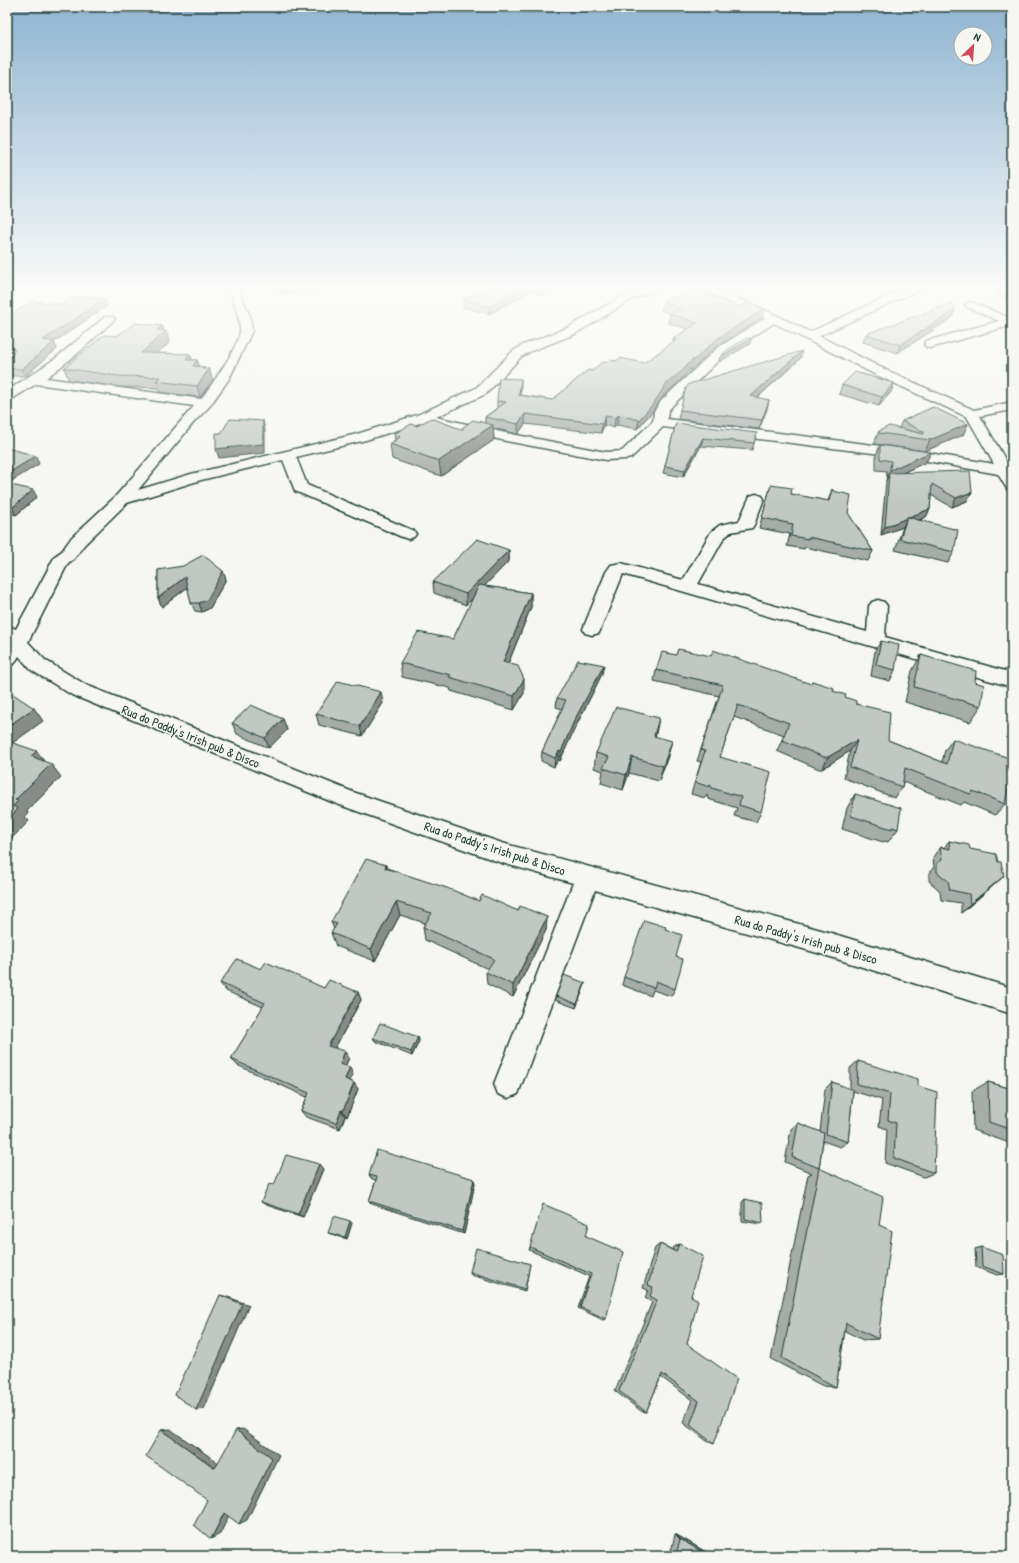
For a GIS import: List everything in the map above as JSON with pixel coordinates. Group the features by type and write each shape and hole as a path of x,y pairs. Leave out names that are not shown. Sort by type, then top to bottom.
{"street":[{"path":"7,396 35,380 64,359"},
{"path":"10,645 61,560 68,555 78,541 121,500 190,418 204,404 223,379 233,359"},
{"path":"121,500 196,477 361,437 422,418 481,391 512,359"},
{"path":"422,418 506,437 606,456 626,455 660,422 661,411 667,402 712,359"},
{"path":"855,359 972,414 995,452 1012,486"},
{"path":"35,380 204,404"},
{"path":"972,414 1012,406"},
{"path":"660,422 904,453 1003,470"},
{"path":"995,452 1012,453"},
{"path":"288,455 300,488 408,534"},
{"path":"688,587 717,535 726,528 746,525 756,500"},
{"path":"592,630 617,569 621,568 1012,680"},
{"path":"875,642 878,606"},
{"name":"Rua do Paddy's Irish pub & Disco","path":"10,645 38,665 86,693 345,798 502,853 813,940 1012,1001"},
{"path":"508,1084 588,877"}],"building":[{"path":"10,359 34,359 22,369 7,369"},
{"path":"75,359 187,359 186,360 197,360 193,366 204,367 202,369 209,369 197,386 156,381 161,377 117,376 64,368"},
{"path":"619,359 625,359 644,363 650,359 695,359 693,361 693,359 682,371 666,384 654,403 639,420 619,415 615,418 605,416 602,424 525,414 518,424 485,417 506,402 497,401 499,378 521,379 519,395 552,400 588,370 592,371 602,362 605,363 610,360 616,361"},
{"path":"775,359 793,359 751,396 769,400 762,420 680,410 686,388 689,384"},
{"path":"855,372 894,383 882,397 842,385"},
{"path":"933,407 968,424 930,440 879,433 879,431 889,426 924,434 924,432 902,421"},
{"path":"431,418 463,430 462,428 473,420 493,425 439,461 390,444 400,437 394,434 411,424 417,426"},
{"path":"230,419 263,421 263,444 216,449 216,433 221,433"},
{"path":"676,423 757,433 754,443 703,438 685,470 665,466"},
{"path":"880,445 931,452 890,470 891,461 880,459"},
{"path":"8,448 36,456 7,474"},
{"path":"970,471 972,492 956,498 932,484 930,509 885,527 889,473"},
{"path":"7,484 33,490 12,508 7,506"},
{"path":"771,485 792,488 791,494 829,501 832,489 833,491 851,495 848,513 873,551 808,537 808,539 791,536 793,524 762,518"},
{"path":"907,517 958,530 954,552 900,539"},
{"path":"477,539 509,550 466,594 433,582"},
{"path":"203,555 223,571 207,600 199,603 191,603 185,577 158,598 158,570 183,566"},
{"path":"479,585 531,593 503,662 518,666 524,679 514,696 449,677 451,675 400,663 418,632 453,639"},
{"path":"881,641 899,645 895,670 876,665"},
{"path":"678,649 711,656 713,650 811,684 812,681 834,688 833,691 846,695 845,697 856,701 856,704 890,712 888,740 947,764 953,739 1012,759 1012,767 1005,804 973,791 970,794 905,768 902,787 850,767 857,740 828,757 824,757 782,740 789,723 738,705 720,757 771,772 761,812 739,805 741,797 712,788 710,784 709,787 695,782 705,751 701,750 723,685 656,670 662,652 676,655"},
{"path":"921,655 976,671 975,682 984,685 981,706 914,687"},
{"path":"578,660 604,665 574,721 561,752 559,751 555,758 542,752 566,700 557,698"},
{"path":"338,681 381,692 360,726 316,714"},
{"path":"7,690 34,708 7,727"},
{"path":"251,705 283,719 265,738 232,723"},
{"path":"616,707 659,718 654,736 672,741 663,766 632,757 626,775 603,768 609,757 596,753"},
{"path":"7,741 37,751 31,756 51,764 15,800 18,801 13,806 18,809 7,820"},
{"path":"855,794 901,808 898,829 892,827 892,829 851,816"},
{"path":"949,841 969,845 970,849 996,854 998,862 1001,862 1004,876 970,904 969,894 950,890 948,881 937,872 937,863 942,860 940,847 950,849"},
{"path":"366,859 386,865 385,868 447,888 479,901 482,895 518,911 520,906 547,917 513,985 486,972 494,959 423,927 432,913 396,902 371,949 331,933 337,924 331,922"},
{"path":"644,920 666,927 665,929 682,935 676,957 683,959 675,989 656,981 654,988 624,977"},
{"path":"237,959 261,969 266,962 324,988 329,980 358,992 328,1046 345,1051 340,1064 350,1067 345,1079 354,1083 343,1111 341,1110 336,1123 301,1111 309,1093 231,1059 265,1003 220,983"},
{"path":"564,975 585,983 577,1004 556,996"},
{"path":"380,1023 418,1037 411,1052 373,1038"},
{"path":"858,1061 918,1079 918,1086 937,1092 934,1173 894,1158 896,1123 888,1120 890,1094 857,1084"},
{"path":"832,1082 853,1090 848,1142 826,1134"},
{"path":"988,1082 1012,1089 1012,1130 989,1122"},
{"path":"798,1123 824,1133 819,1168 792,1157"},
{"path":"377,1150 474,1179 462,1231 369,1201 377,1177 369,1175"},
{"path":"286,1155 319,1164 298,1214 261,1202 269,1184 274,1185"},
{"path":"819,1168 883,1197 879,1225 892,1231 878,1339 846,1323 836,1387 782,1358"},
{"path":"745,1199 762,1203 763,1223 745,1219"},
{"path":"543,1204 589,1224 586,1236 623,1252 606,1319 580,1307 591,1274 530,1247"},
{"path":"334,1216 350,1221 345,1237 328,1233"},
{"path":"660,1244 676,1252 679,1244 703,1256 691,1296 698,1300 687,1344 737,1379 714,1444 690,1425 699,1401 662,1374 646,1412 619,1391 657,1300 650,1296 653,1287 648,1285"},
{"path":"981,1247 1003,1255 1004,1274 982,1266"},
{"path":"476,1248 530,1264 525,1289 470,1272"},
{"path":"220,1295 242,1304 196,1410 175,1395"},
{"path":"161,1430 215,1468 236,1430 272,1458 239,1524 224,1513 211,1539 194,1525 207,1500 146,1456"},
{"path":"680,1539 709,1556 676,1556"}]}
